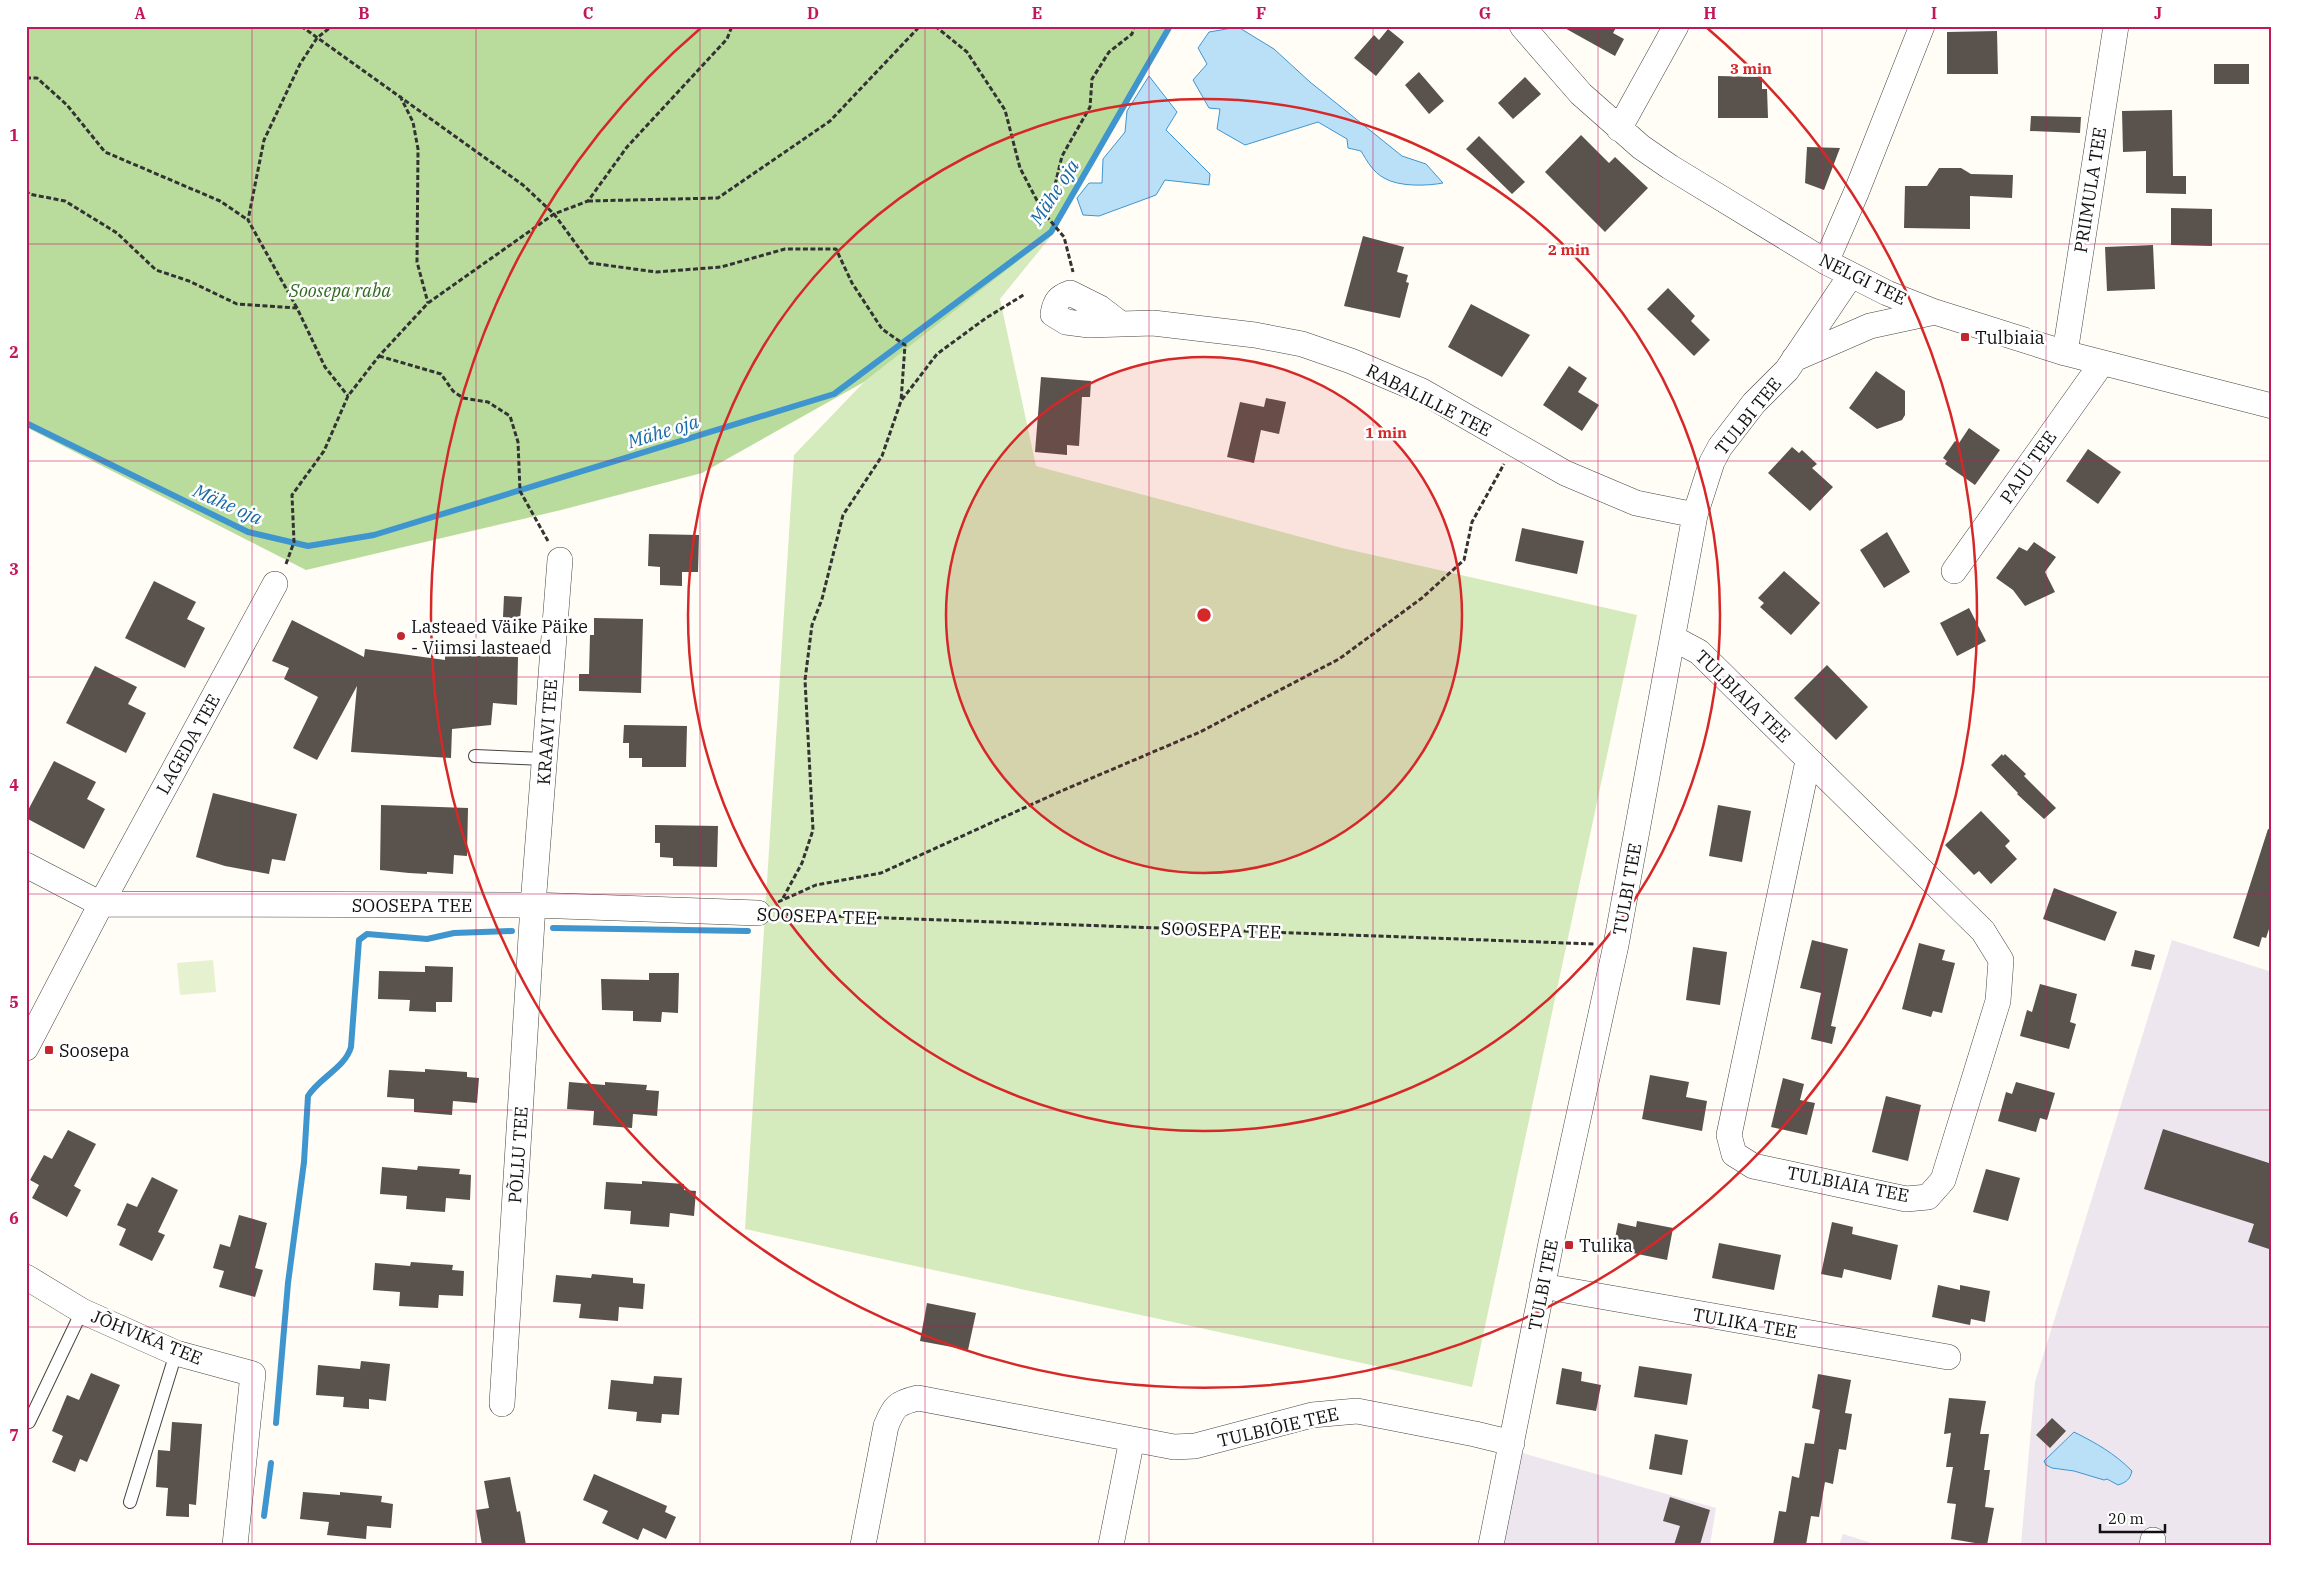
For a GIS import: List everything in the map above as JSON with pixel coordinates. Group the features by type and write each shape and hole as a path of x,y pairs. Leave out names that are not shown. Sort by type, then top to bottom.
{"street":[{"name":"NELGI TEE","path":"1522,26 1580,94 1619,129 1670,167 1826,262 1851,275 1887,293 1935,312 2065,353 2272,406"},
{"path":"1619,129 1676,26"},
{"path":"1826,262 1856,193 1922,26"},
{"name":"PRIIMULA TEE","path":"2065,353 2116,26"},
{"name":"TULBI TEE","path":"1491,1545 1542,1286 1616,945 1695,515 1712,462 1720,447 1754,403 1794,359 1851,275"},
{"path":"1794,359 1870,326 1935,312"},
{"name":"RABALILLE TEE","path":"1121,324 1153,323 1255,335 1302,344 1351,361 1422,391 1565,473 1636,503 1695,515"},
{"name":"PAJU TEE","path":"1954,571 2102,363"},
{"name":"KRAAVI TEE","path":"534,905 560,560"},
{"name":"LAGEDA TEE","path":"101,904 274,584"},
{"name":"TULBIAIA TEE","path":"1673,638 1699,652 1983,931 2001,960 1998,1001 1943,1180 1928,1197 1906,1198 1753,1166 1734,1154 1729,1135 1808,761"},
{"name":"SOOSEPA TEE","path":"26,865 101,904 534,905 758,913"},
{"path":"26,1048 101,904"},
{"name":"PÕLLU TEE","path":"502,1404 534,905"},
{"name":"JÕHVIKA TEE","path":"26,1277 82,1311 176,1353 253,1374 235,1545"},
{"name":"TULIKA TEE","path":"1542,1286 1948,1357"},
{"name":"TULBIÕIE TEE","path":"862,1545 886,1426 892,1409 904,1401 918,1398 1174,1447 1195,1446 1312,1415 1357,1411 1475,1434 1512,1444"},
{"path":"1111,1545 1132,1439"}],"lane":[{"path":"475,756 545,759"},
{"path":"29,1422 82,1311"},
{"path":"130,1502 176,1353"}],"path":[{"path":"301,26 523,184 554,214 590,263 656,272 722,267 785,249 836,250 852,283 882,329 905,346 901,400 882,456 843,515 822,599 812,625 804,680 813,830 802,863 782,899"},
{"path":"248,220 264,140 300,64 317,38 332,26"},
{"path":"588,201 627,147 727,39 732,26"},
{"path":"291,551 294,542 292,495 324,451 348,396 380,356 428,303 554,214 588,201 718,198 830,121 920,26"},
{"path":"935,26 966,52 1005,110 1020,168 1043,212 1064,237 1073,275"},
{"path":"1043,212 1055,185 1062,156 1090,107 1092,79 1109,52 1132,34 1134,26"},
{"path":"26,78 38,78 67,104 105,152 220,201 248,220 297,308 325,366 348,396"},
{"path":"399,94 413,122 418,149 417,262 428,303"},
{"path":"26,190 29,194 65,201 118,233 156,270 189,281 237,304 297,308"},
{"path":"901,400 937,354 986,318 1025,294"},
{"path":"380,356 441,374 453,391 463,398 488,402 510,416 518,442 520,491 560,560"},
{"path":"758,913 782,899 816,885 881,873 1059,792 1200,732 1339,658 1422,598 1464,560 1472,522 1514,443"},
{"name":"SOOSEPA TEE","path":"758,913 1616,945"}],"shaded area":[{"path":"2172,940 2272,972 2272,1545 2021,1545 2035,1382"},
{"path":"1519,1452 1716,1508 1710,1545 1501,1545"},
{"path":"1843,1534 1878,1545 1839,1545"}],"green space":[{"name":"Soosepa raba","path":"26,26 1169,26 1052,235 864,382 702,473 561,510 306,570 26,427"},
{"path":"1052,235 1000,299 1036,466 1342,548 1637,615 1472,1387 745,1229 794,455 864,382"},
{"path":"213,960 216,992 180,995 177,963"}],"water":[{"path":"1238,27 1274,49 1310,82 1402,156 1426,164 1443,183 1421,185 1390,181 1380,176 1373,169 1361,151 1348,148 1347,139 1318,122 1245,145 1217,129 1220,109 1209,108 1193,80 1207,64 1198,48 1209,32"},
{"path":"1149,76 1177,112 1166,130 1210,174 1209,185 1165,180 1156,195 1099,216 1083,215 1077,198 1089,183 1102,183 1103,159 1125,132 1127,111"},
{"path":"2074,1432 2104,1449 2132,1471 2128,1480 2118,1485 2107,1479 2104,1480 2046,1465 2044,1461"}],"building":[{"path":"1561,26 1617,26 1613,33 1624,39 1615,56"},
{"path":"1388,29 1404,42 1376,76 1354,58 1374,35 1379,40"},
{"path":"1997,31 1998,74 1947,74 1947,32"},
{"path":"2214,64 2249,64 2249,84 2214,84"},
{"path":"1419,72 1444,101 1429,114 1405,85"},
{"path":"1718,76 1762,77 1762,89 1767,89 1768,118 1718,118"},
{"path":"1525,77 1541,94 1513,119 1498,103"},
{"path":"2172,110 2173,176 2186,176 2186,194 2146,193 2146,151 2123,152 2122,111"},
{"path":"2031,116 2081,117 2080,133 2030,131"},
{"path":"1581,135 1609,163 1615,157 1648,188 1605,232 1545,172"},
{"path":"1479,136 1525,182 1512,194 1466,149"},
{"path":"1807,147 1840,148 1824,190 1805,183"},
{"path":"1939,168 1961,168 1971,174 2013,175 2012,198 1970,196 1970,229 1904,228 1905,186 1927,186"},
{"path":"2171,208 2212,209 2212,246 2171,245"},
{"path":"1363,236 1404,247 1397,272 1408,275 1406,282 1409,283 1400,318 1344,306"},
{"path":"2153,245 2155,289 2107,291 2105,247"},
{"path":"1668,288 1695,316 1691,321 1710,340 1694,356 1647,309"},
{"path":"1471,304 1530,335 1502,377 1448,347"},
{"path":"1569,366 1587,378 1578,392 1599,405 1582,431 1543,405"},
{"path":"1876,371 1905,391 1905,415 1902,420 1877,429 1849,408"},
{"path":"1041,377 1091,381 1090,397 1082,397 1079,446 1067,445 1067,455 1035,452"},
{"path":"1266,398 1286,402 1279,434 1261,430 1254,463 1227,457 1240,402 1264,407"},
{"path":"1969,428 2000,450 1975,485 1945,464 1947,461 1943,458 1955,441 1959,443"},
{"path":"1792,447 1799,453 1802,450 1817,464 1812,468 1833,487 1810,511 1768,473"},
{"path":"2088,449 2121,472 2098,504 2066,481"},
{"path":"1522,528 1584,541 1577,574 1515,561"},
{"path":"1887,532 1910,572 1884,588 1860,550"},
{"path":"649,534 699,535 698,572 682,572 682,586 660,585 660,567 648,566"},
{"path":"2034,542 2056,557 2045,572 2055,592 2025,606 2013,590 1996,578 2019,547 2027,551"},
{"path":"1784,571 1820,603 1791,635 1760,607 1764,603 1758,598"},
{"path":"154,581 196,602 187,619 205,628 185,668 125,638"},
{"path":"504,596 522,597 520,619 503,617"},
{"path":"1969,608 1986,641 1957,656 1940,623"},
{"path":"594,618 643,619 641,693 579,691 579,674 589,674 590,635 594,635"},
{"path":"292,620 364,657 365,649 445,660 445,655 518,657 517,705 493,703 491,725 452,729 451,758 351,752 357,686 317,760 293,748 318,697 284,679 289,668 272,661"},
{"path":"1827,665 1868,707 1836,740 1794,698"},
{"path":"95,666 137,687 128,704 146,713 126,753 66,723"},
{"path":"624,725 687,726 686,767 642,767 642,758 629,758 629,743 623,743"},
{"path":"2002,754 2003,756 2005,754 2026,774 2024,776 2056,808 2044,819 2017,794 1991,765"},
{"path":"54,761 96,782 87,799 105,809 84,849 26,818 26,814"},
{"path":"213,793 297,814 285,861 272,859 269,874 225,866 196,857"},
{"path":"381,805 468,808 467,856 454,855 453,874 380,870"},
{"path":"1718,805 1751,811 1742,862 1709,856"},
{"path":"1981,811 2010,841 2005,846 2017,859 1991,884 1979,871 1974,875 1945,845"},
{"path":"655,825 718,826 717,867 673,866 673,858 660,857 660,843 655,843"},
{"path":"2268,829 2272,830 2272,920 2266,938 2262,937 2259,947 2233,938"},
{"path":"2054,888 2117,912 2105,941 2043,919"},
{"path":"1812,940 1848,949 1831,1026 1836,1027 1832,1044 1811,1039 1821,993 1800,988"},
{"path":"1919,943 1945,950 1942,960 1955,963 1942,1013 1933,1011 1931,1017 1902,1009"},
{"path":"1693,947 1727,952 1720,1005 1686,1000"},
{"path":"2135,950 2155,955 2151,970 2131,966"},
{"path":"425,966 453,967 452,1002 436,1002 436,1012 409,1011 410,1000 378,999 379,971 425,972"},
{"path":"649,973 679,973 678,1013 662,1012 661,1022 633,1021 633,1011 602,1010 601,979 649,980"},
{"path":"2040,984 2077,994 2070,1022 2076,1024 2069,1049 2020,1036 2027,1010 2032,1012"},
{"path":"425,1069 467,1072 467,1077 479,1078 477,1103 453,1101 452,1115 414,1112 414,1099 387,1097 389,1070 425,1072"},
{"path":"1650,1075 1689,1082 1686,1097 1707,1101 1702,1131 1642,1119"},
{"path":"1783,1078 1804,1084 1800,1100 1815,1103 1807,1135 1771,1127"},
{"path":"569,1082 605,1085 605,1082 647,1085 646,1090 659,1091 657,1116 633,1114 632,1128 593,1125 594,1111 567,1109"},
{"path":"2016,1082 2055,1093 2047,1120 2040,1118 2036,1132 1998,1121 2006,1092 2012,1094"},
{"path":"1886,1096 1921,1105 1908,1161 1872,1152"},
{"path":"2163,1129 2272,1164 2272,1250 2248,1242 2254,1224 2144,1189"},
{"path":"68,1130 96,1144 74,1186 81,1190 67,1217 32,1198 39,1185 30,1180 44,1155 52,1159"},
{"path":"418,1166 460,1169 459,1174 471,1175 470,1200 446,1198 445,1212 406,1209 407,1196 380,1194 382,1167 417,1170"},
{"path":"1986,1169 2020,1178 2008,1221 1973,1212"},
{"path":"152,1177 178,1190 158,1232 165,1235 152,1261 119,1245 126,1229 117,1225 127,1203 137,1207"},
{"path":"642,1181 684,1184 684,1190 696,1191 694,1216 670,1213 669,1227 630,1224 631,1211 604,1209 606,1182 642,1184"},
{"path":"239,1215 267,1223 255,1268 263,1270 255,1297 219,1287 224,1271 213,1268 220,1244 230,1247"},
{"path":"1637,1221 1673,1228 1667,1260 1613,1249 1618,1223 1636,1227"},
{"path":"1832,1222 1853,1227 1852,1234 1898,1245 1891,1280 1844,1269 1842,1278 1821,1274"},
{"path":"1719,1243 1781,1255 1774,1290 1712,1278"},
{"path":"411,1262 453,1265 452,1270 464,1271 463,1296 439,1295 438,1308 399,1306 400,1292 373,1290 375,1263 410,1266"},
{"path":"592,1274 633,1278 633,1283 645,1284 643,1309 619,1307 618,1321 579,1318 581,1304 553,1302 556,1275 591,1278"},
{"path":"1938,1285 1960,1290 1960,1285 1990,1291 1985,1322 1971,1319 1970,1325 1932,1317"},
{"path":"927,1303 976,1313 968,1350 920,1341"},
{"path":"361,1361 390,1364 386,1401 369,1399 369,1409 343,1407 344,1397 316,1395 318,1365 360,1369"},
{"path":"1639,1366 1692,1374 1687,1405 1634,1397"},
{"path":"1562,1368 1582,1372 1581,1381 1601,1385 1596,1411 1556,1404"},
{"path":"91,1373 120,1385 87,1462 80,1459 75,1472 52,1462 63,1436 52,1431 67,1395 79,1400"},
{"path":"1818,1374 1851,1380 1845,1413 1852,1414 1846,1450 1839,1449 1833,1484 1825,1482 1819,1517 1811,1516 1806,1545 1773,1545 1779,1511 1786,1512 1792,1476 1799,1478 1805,1443 1814,1444 1820,1410 1812,1408"},
{"path":"654,1376 682,1378 679,1415 662,1414 661,1423 636,1421 637,1412 608,1409 611,1380 653,1384"},
{"path":"1949,1398 1986,1401 1980,1434 1989,1434 1984,1470 1990,1470 1985,1507 1994,1508 1987,1545 1951,1539 1956,1504 1947,1503 1953,1467 1946,1467 1951,1433 1944,1434"},
{"path":"2052,1418 2066,1431 2050,1448 2036,1435"},
{"path":"172,1422 202,1424 196,1505 189,1504 189,1517 166,1516 168,1488 156,1487 158,1450 170,1451"},
{"path":"1655,1434 1688,1440 1682,1475 1649,1469"},
{"path":"594,1474 667,1506 665,1512 676,1517 666,1539 643,1528 638,1540 602,1523 608,1511 583,1500"},
{"path":"510,1477 517,1512 520,1511 526,1545 482,1545 476,1510 489,1508 484,1481"},
{"path":"303,1492 340,1495 340,1492 382,1496 381,1502 393,1504 391,1528 367,1526 366,1539 327,1535 329,1522 300,1519"},
{"path":"1670,1497 1710,1510 1700,1545 1674,1545 1680,1526 1663,1521"}],"waterway":[{"name":"Mähe oja","path":"26,423 248,532 308,546 374,535 834,394 1051,232 1170,26"},
{"path":"553,928 748,931"},
{"path":"276,1423 288,1283 304,1162 308,1096 319,1083 338,1067 351,1047 359,940 367,934 427,939 454,933 512,931"},
{"path":"264,1516 271,1463"}],"place":[{"name":"Tulbiaia","path":"1965,337"},
{"name":"Lasteaed Väike Päike - Viimsi lasteaed","path":"401,636"},
{"name":"Soosepa","path":"49,1050"},
{"name":"Tulika","path":"1569,1245"}]}
